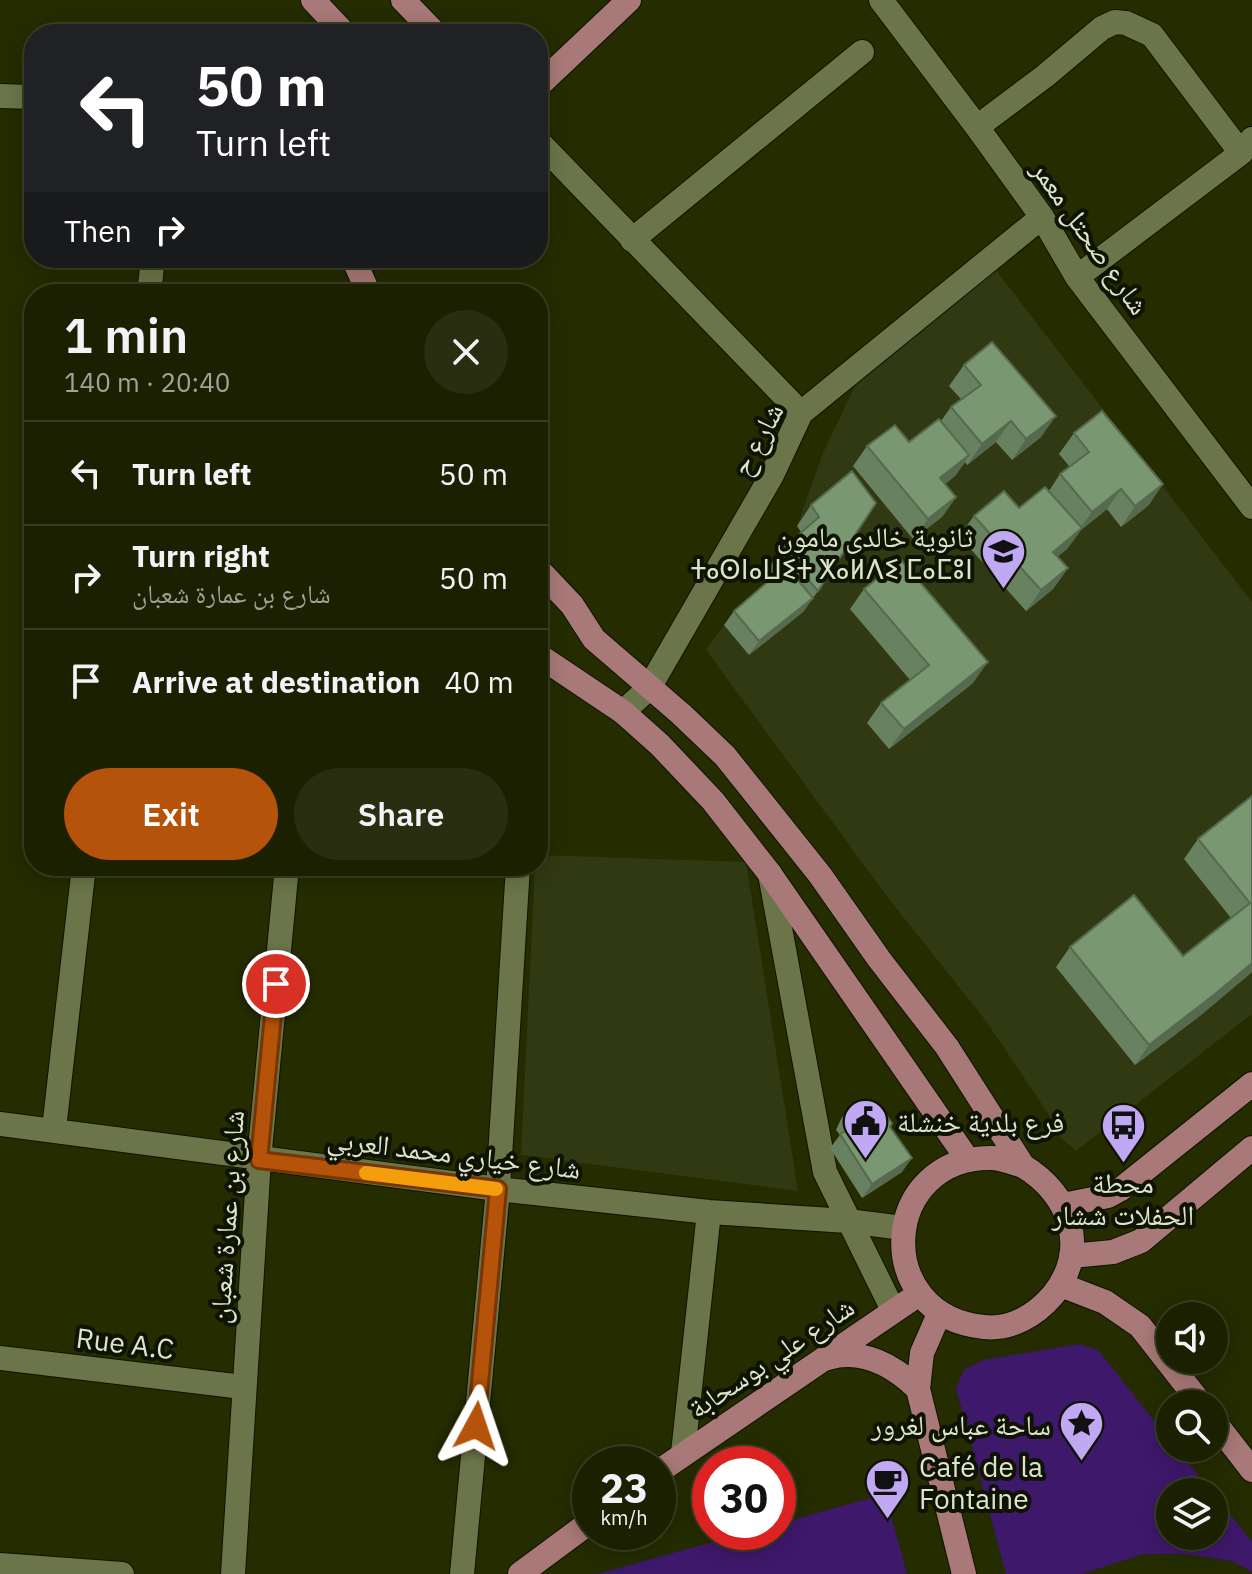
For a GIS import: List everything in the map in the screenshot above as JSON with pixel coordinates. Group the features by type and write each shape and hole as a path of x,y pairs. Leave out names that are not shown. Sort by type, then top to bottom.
{"main road":[{"path":"313,0 336,24"},
{"path":"403,0 426,24"},
{"path":"548,77 629,0"},
{"path":"548,580 572,605 594,639 725,756 820,875 879,959 947,1047 1023,1166"},
{"path":"548,662 623,712 660,745 713,801 770,874 968,1160"},
{"path":"1063,1205 1108,1196 1121,1189 1252,1084"},
{"path":"1071,1256 1113,1252 1141,1241 1252,1148"},
{"path":"996,1158 1023,1166 1039,1176 1063,1205 1072,1238 1071,1256 1061,1285 1043,1307 1020,1322 993,1328 965,1325 939,1314 919,1294 904,1263 903,1228 911,1204 925,1184 945,1169 968,1160 996,1158"},
{"path":"1061,1285 1105,1302 1140,1326 1190,1390"},
{"name":"شارع علي بوسحابة","path":"676,1458 919,1294"},
{"path":"939,1314 922,1353 918,1389 964,1574"},
{"path":"822,1360 842,1354 883,1363 902,1374 918,1389"},
{"path":"1228,1439 1252,1470"},
{"path":"520,1574 572,1535"}],"street":[{"name":"شارع صحتل معمر","path":"881,0 1042,217 1077,277 1252,507"},
{"path":"977,127 1102,28 1115,22 1126,23 1152,35 1246,146 1077,277"},
{"path":"632,240 862,52"},
{"path":"0,96 24,97"},
{"path":"548,152 801,413"},
{"name":"شارع ح","path":"623,712 649,688 772,475 801,413 1042,217"},
{"path":"770,874 825,1172 893,1310"},
{"path":"54,1129 83,876"},
{"name":"شارع بن عمارة شعبان","path":"233,1574 259,1160 286,876"},
{"path":"462,1574 498,1189 517,876"},
{"name":"شارع خياري محمد العربي","path":"0,1124 498,1189 709,1212 848,1221 903,1228"},
{"path":"683,1453 709,1212"},
{"name":"Rue A.C","path":"0,1358 243,1387"},
{"path":"0,1565 122,1574"}],"shaded area":[{"name":"ثانوية خالدي مامون ⵜⴰⵙⵏⴰⵡⵉⵜ ⵅⴰⵍⴷⵉ ⵎⴰⵎⵓⵏ","path":"995,269 1252,602 1252,1014 1076,1151 1060,1137 1057,1127 986,1021 889,899 706,650 724,625 776,581 767,570 805,538 797,526 823,453 855,386"},
{"path":"548,855 746,862 798,1191 521,1155 535,876 548,876"},
{"name":"ساحة عباس لغرور","path":"1080,1344 1099,1351 1156,1423 1156,1462 1187,1462 1201,1478 1156,1478 1156,1550 1228,1550 1228,1512 1252,1542 1252,1572 1232,1561 1186,1554 1144,1554 1081,1574 1006,1574 956,1388 964,1370 983,1360"},
{"path":"885,1494 907,1574 597,1574 692,1548 796,1550 796,1519"}],"building":[{"path":"992,342 1056,416 1026,439 1011,421 982,444 951,407 981,385 964,365"},
{"path":"1102,411 1163,484 1135,506 1121,489 1092,512 1060,474 1089,452 1074,433"},
{"path":"939,419 969,455 940,478 956,497 928,519 867,446 895,425 909,442"},
{"path":"852,471 876,503 818,591 782,549 819,517 811,505"},
{"path":"1045,487 1082,528 1053,552 1068,568 1041,590 974,516 1004,491 1019,508"},
{"path":"901,560 988,662 904,729 881,703 929,665 864,589"},
{"path":"786,566 813,598 759,641 734,611"},
{"path":"1252,796 1252,963 1149,1045 1070,947 1134,895 1183,956 1250,903 1198,839"},
{"path":"851,1105 879,1115 883,1111 892,1123 890,1127 912,1158 872,1184 840,1134 854,1126 846,1116"}],"slow traffic":[{"path":"366,1173 496,1189"}],"place":[{"name":"ثانوية خالدي مامون ⵜⴰⵙⵏⴰⵡⵉⵜ ⵅⴰⵍⴷⵉ ⵎⴰⵎⵓⵏ","path":"1004,591"},
{"name":"فرع بلدية خنشلة","path":"866,1160"},
{"name":"محطة الحفلات ششار","path":"1123,1164"},
{"name":"ساحة عباس لغرور","path":"1082,1463"},
{"name":"Café de la Fontaine","path":"888,1521"}],"route":[{"path":"276,984 259,1160 498,1189 476,1426"}]}
